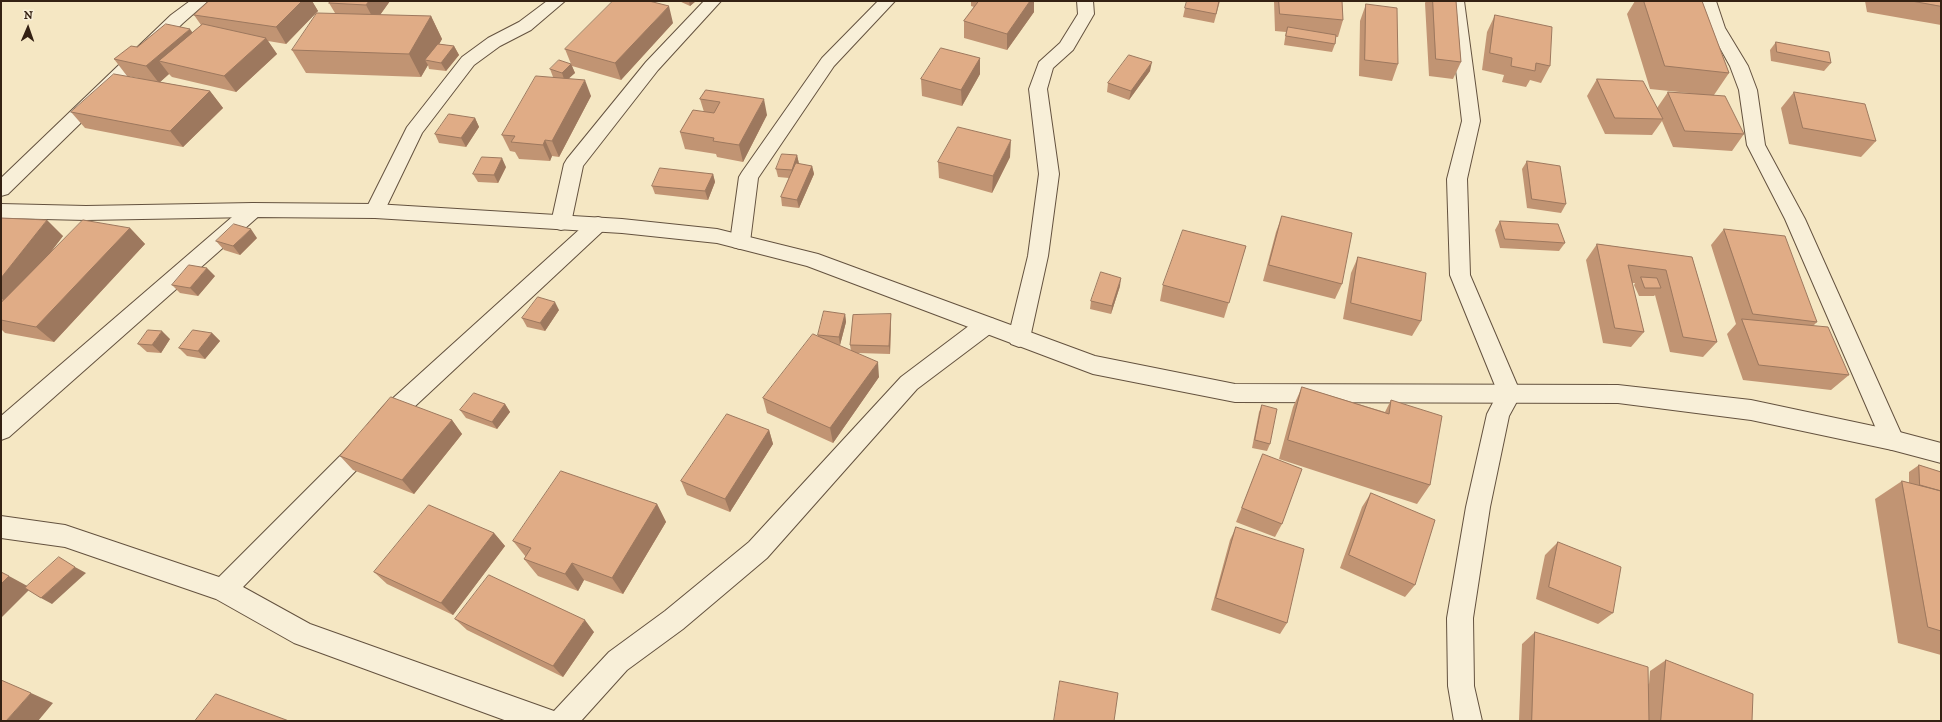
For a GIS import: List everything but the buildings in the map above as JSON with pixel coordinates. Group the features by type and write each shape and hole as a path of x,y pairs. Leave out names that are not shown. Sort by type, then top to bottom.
{"street":[{"path":"1,189 177,19 200,1"},
{"path":"375,211 414,131 468,62 494,42 525,26 558,1"},
{"path":"561,223 574,164 652,66 713,1"},
{"path":"740,242 749,177 828,62 887,1"},
{"path":"1019,338 1038,256 1049,174 1038,89 1046,66 1067,46 1086,14 1086,1"},
{"path":"1456,1 1471,121 1457,179 1460,275 1510,394"},
{"path":"1708,1 1717,28 1739,66 1748,90 1756,145 1795,218 1892,440"},
{"path":"1,430 253,210"},
{"path":"1,211 86,213 253,210 375,211 598,224 717,236 811,259 1092,365 1235,393 1625,395 1751,410 1892,440 1941,453"},
{"path":"223,590 366,445 389,416 598,224"},
{"path":"563,721 618,661 674,620 758,550 909,383 986,325"},
{"path":"1468,721 1461,686 1460,618 1478,507 1498,414 1510,394"},
{"path":"1,527 65,536 223,590 303,634 545,721"}]}
